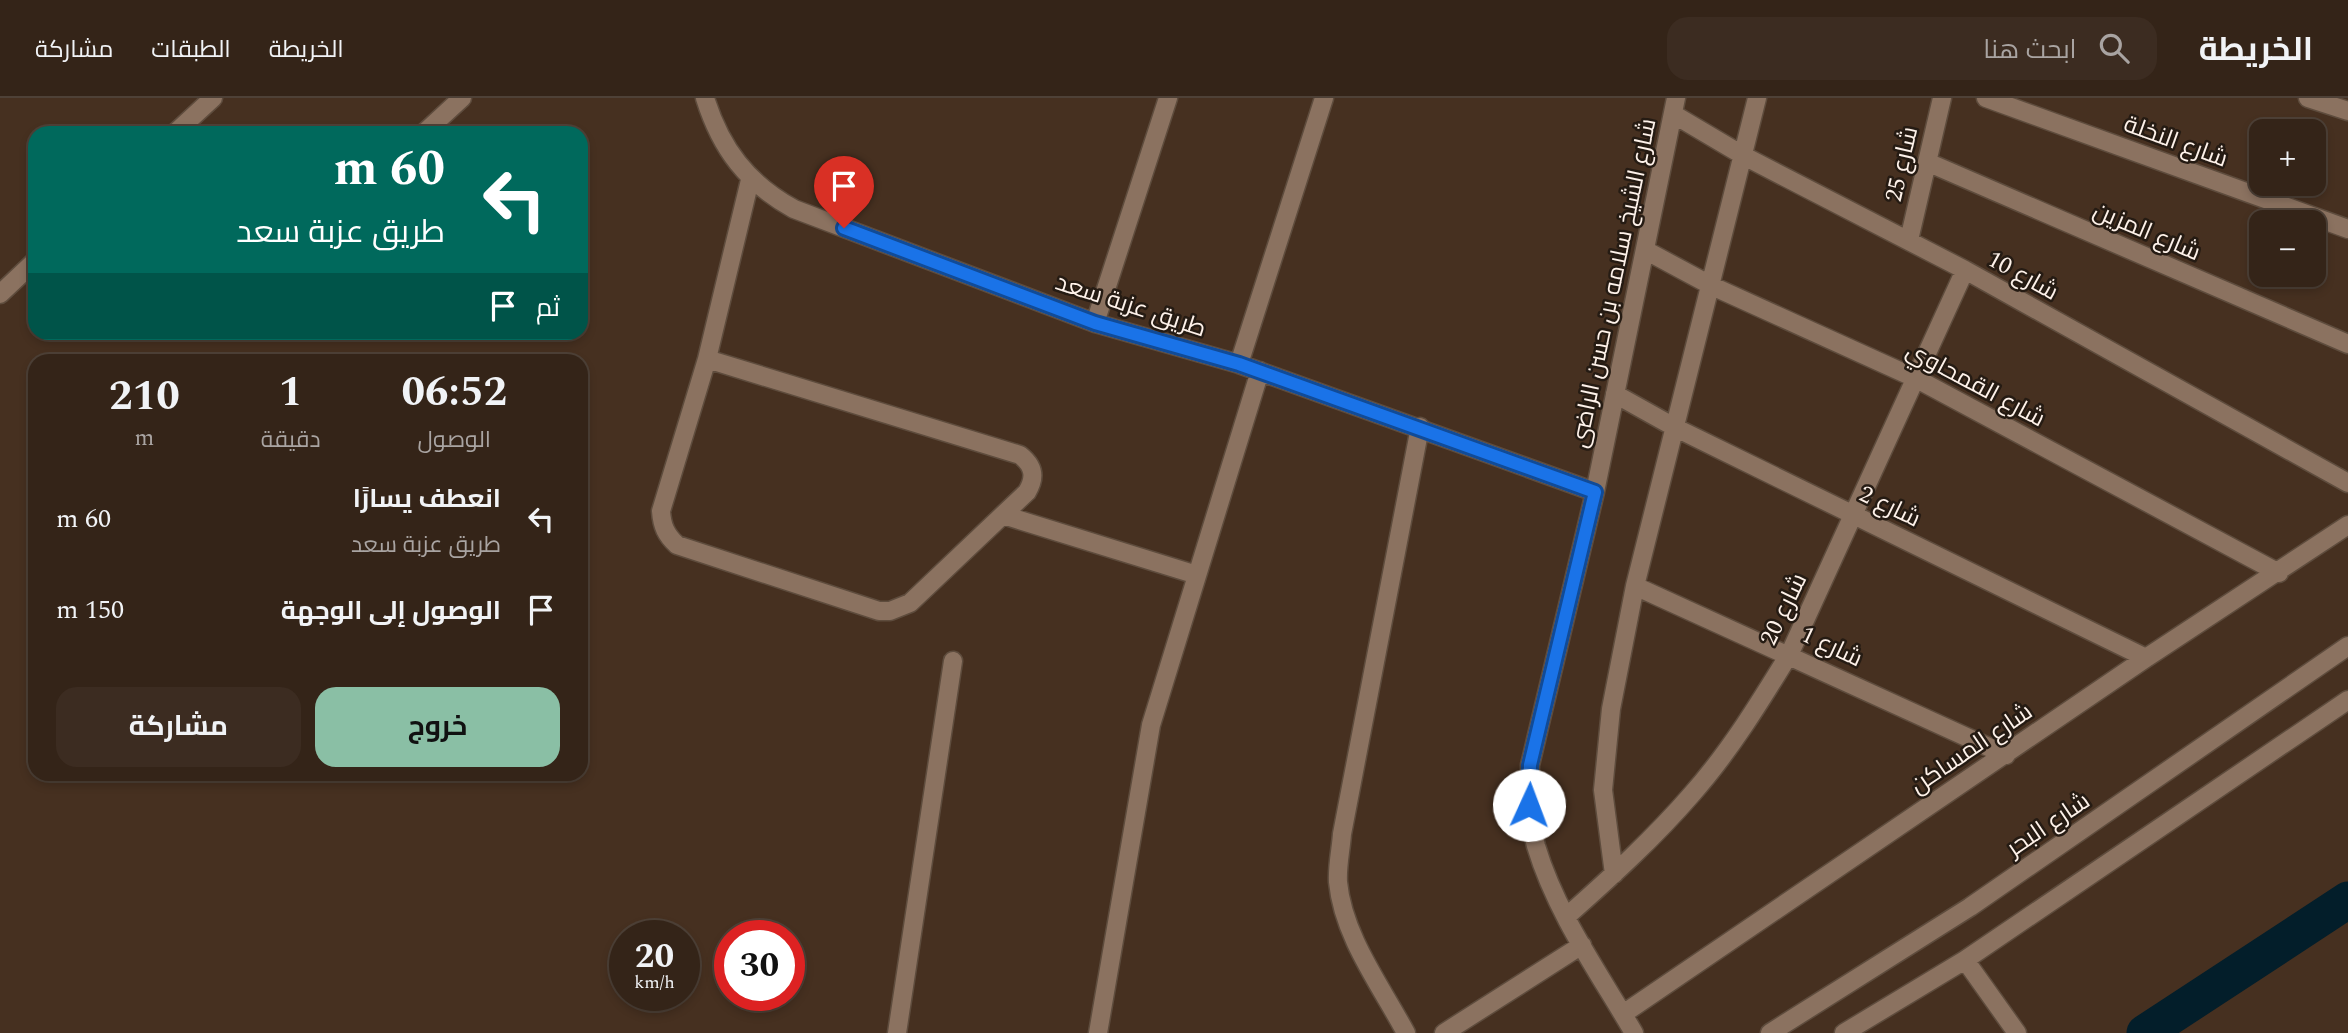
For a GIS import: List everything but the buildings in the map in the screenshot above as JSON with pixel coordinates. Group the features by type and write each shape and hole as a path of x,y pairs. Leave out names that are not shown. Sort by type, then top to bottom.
{"street":[{"path":"182,126 213,98"},
{"path":"432,126 462,98"},
{"path":"707,106 720,98"},
{"path":"1095,323 1168,98"},
{"path":"1239,364 1324,98"},
{"path":"1614,874 1604,801 1605,749 1635,586 1757,98"},
{"name":"شارع 25","path":"1909,240 1942,98"},
{"name":"شارع النخلة","path":"1986,98 2348,229"},
{"path":"2308,98 2348,111"},
{"name":"طريق عزبة سعد","path":"707,106 733,160 750,180 794,209 1095,323 1239,364 1595,492"},
{"name":"شارع 10","path":"1675,106 1744,156 1965,270 2348,483"},
{"name":"شارع الشيخ سلامه بن حسن الراضى","path":"1634,1033 1566,917 1536,844 1529,805 1530,765 1595,492 1675,106"},
{"name":"شارع المزين","path":"1927,162 2348,344"},
{"path":"707,359 1020,455 1029,461 1034,472 1033,483 919,597 890,611 879,611 677,545 668,536 661,511 707,359 750,180"},
{"name":"شارع القمحاوي","path":"1645,250 1712,286 1915,378 2279,573"},
{"path":"0,293 28,267"},
{"name":"شارع 20","path":"1566,917 1614,874 1693,793 1735,740 1790,653 1855,516 1965,270"},
{"path":"1098,1033 1151,725 1259,372"},
{"name":"شارع 2","path":"1615,394 1676,428 2146,658"},
{"path":"1406,1033 1360,948 1343,910 1338,880 1342,834 1420,427"},
{"path":"1003,515 1197,575"},
{"name":"شارع المساكن","path":"1623,1014 2146,658 2279,573 2348,525"},
{"name":"شارع 1","path":"1635,586 1790,653 2006,754"},
{"name":"شارع البحر","path":"1770,1033 1970,907 2348,646"},
{"path":"897,1033 953,661"},
{"path":"1844,1033 1965,960 2348,699"},
{"path":"1444,1033 1583,945"},
{"path":"1965,960 2017,1033"}],"waterway":[{"path":"2145,1033 2348,900"}],"route":[{"path":"844,228 1095,323 1239,364 1595,492 1530,765 1529,805"}]}
